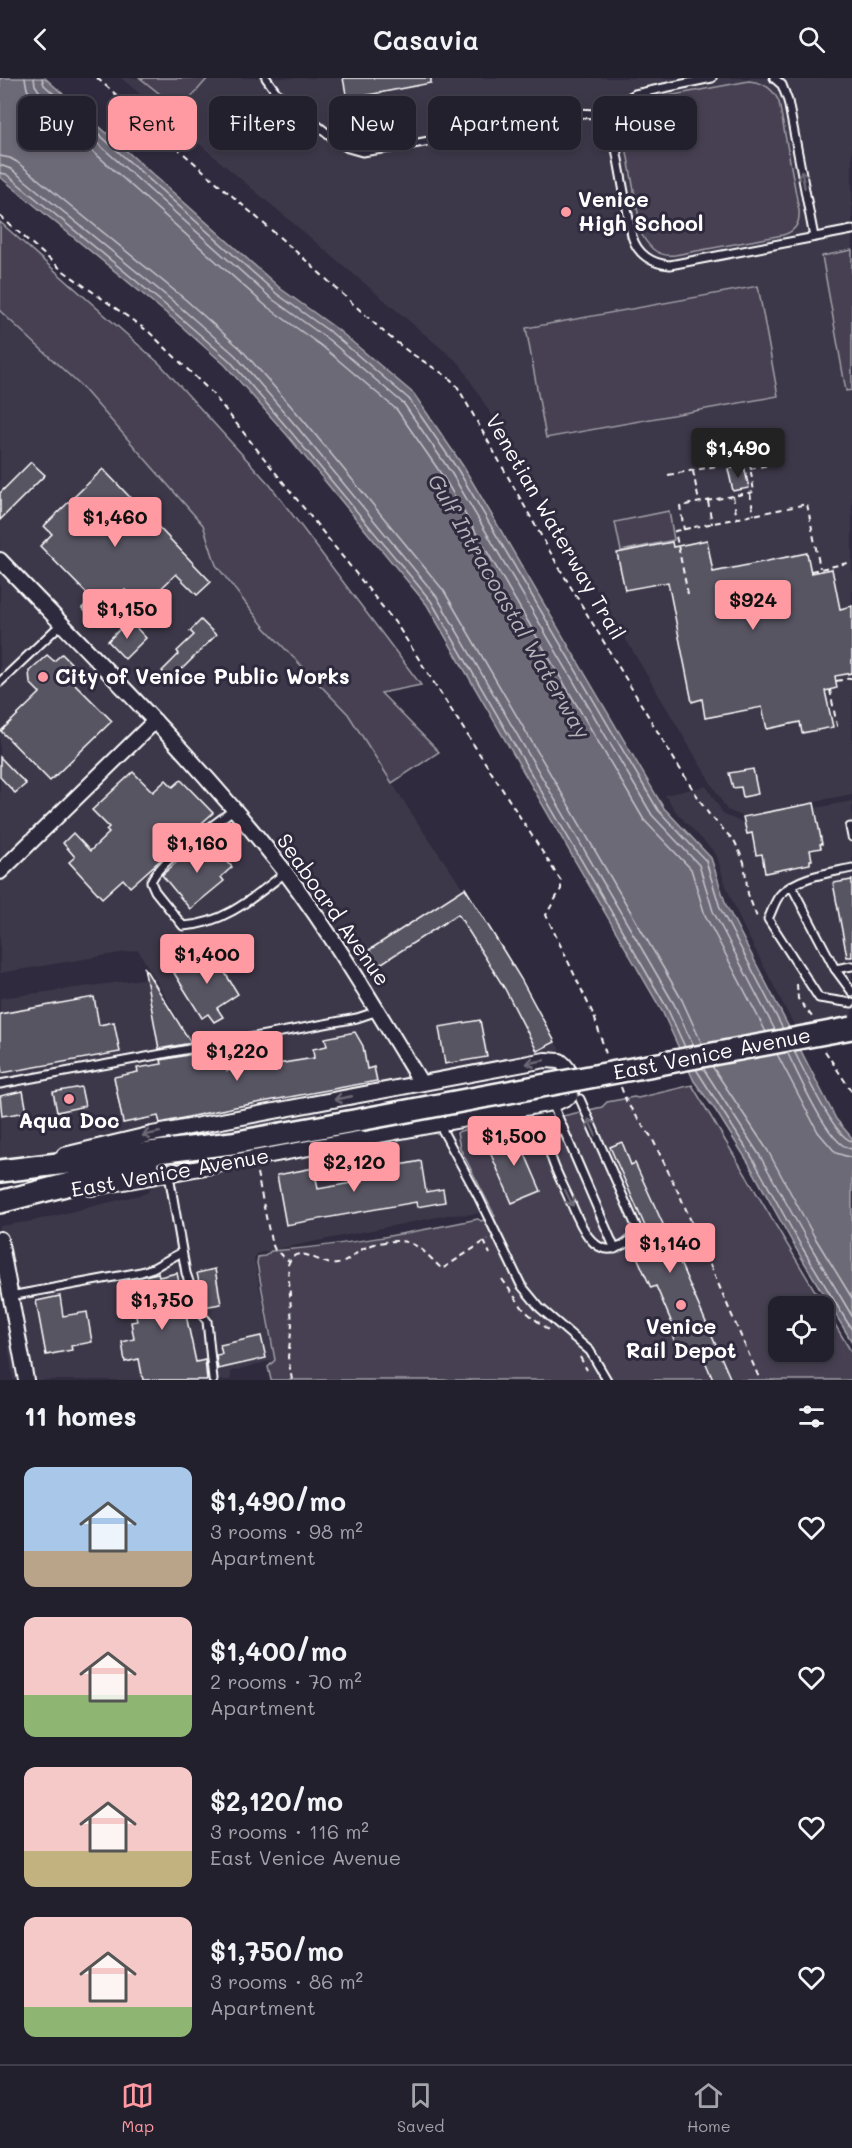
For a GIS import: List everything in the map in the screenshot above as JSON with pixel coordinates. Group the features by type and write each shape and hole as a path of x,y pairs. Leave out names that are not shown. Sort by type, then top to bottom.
{"main road":[{"name":"East Venice Avenue","path":"0,1171 232,1143 852,1028"},
{"name":"East Venice Avenue","path":"0,1202 232,1143"}],"street":[{"name":"Seaboard Avenue","path":"0,560 155,721 234,809 285,873 343,956 423,1088"},
{"path":"0,872 155,721"},
{"name":"East Venice Avenue","path":"0,1171 152,1134 423,1088 553,1059 560,1061 570,1070 573,1089 570,1096 552,1103 169,1174 0,1202"},
{"path":"0,1239 5,1297 26,1380"}],"lane":[{"path":"266,78 276,92 337,141 348,148 362,152 577,113 593,114"},
{"path":"632,96 712,78"},
{"path":"774,78 781,82 788,100 814,237"},
{"path":"616,150 636,247 648,258 661,264 674,264 852,230"},
{"path":"0,682 61,624"},
{"path":"234,809 154,875 151,882 155,891 183,926 194,925 230,913 247,903 285,873"},
{"path":"852,827 850,827 852,837"},
{"path":"852,868 810,877 780,894 768,919 819,998 852,1003"},
{"path":"792,887 835,969 852,992"},
{"path":"835,969 852,966"},
{"path":"0,1084 336,1022 378,1011"},
{"path":"563,1128 549,1145 561,1182 589,1237 602,1248 615,1249 630,1240 635,1234 636,1226 580,1099"},
{"path":"552,1103 615,1249"},
{"path":"430,1104 521,1285 540,1308 586,1346 596,1358 607,1380"},
{"path":"169,1174 186,1273 200,1313 207,1321 213,1380"},
{"path":"5,1297 147,1270 182,1252"}],"path":[{"name":"Venetian Waterway Trail","path":"97,78 301,256 386,334 448,377 457,386 562,573 677,764 708,813 735,842 744,862 748,894 759,922"},
{"path":"0,216 62,270 149,332 212,393 397,624 561,881 561,889 546,915 594,1016 608,1062"},
{"path":"750,469 778,463 772,429"},
{"path":"668,476 748,460 754,492 680,506 684,530"},
{"path":"693,471 699,502"},
{"path":"750,493 754,515"},
{"path":"733,496 738,519"},
{"path":"708,501 712,524"},
{"path":"688,594 675,531 807,504 820,568"},
{"path":"811,571 852,562"},
{"path":"836,681 852,678"},
{"path":"830,690 838,731"},
{"path":"796,979 798,999 815,1022"},
{"path":"823,1047 852,1092"},
{"path":"619,1083 627,1103 652,1138 681,1198 760,1380"},
{"path":"257,1173 271,1241 275,1250 290,1261"},
{"path":"290,1261 305,1254 326,1263 337,1264 347,1261 370,1246 403,1241 421,1248 442,1269 490,1238"},
{"path":"484,1241 490,1254"},
{"path":"290,1261 292,1325 288,1357 292,1380"},
{"path":"502,1279 525,1310 548,1330"},
{"path":"580,1357 587,1370"}],"shaded area":[{"name":"Venice High School","path":"121,78 852,78 852,794 742,816 727,810 460,364 197,142 197,96 142,96"},
{"path":"140,78 208,78 192,96 162,96"},
{"path":"749,81 759,83 774,93 779,102 799,210 799,219 791,231 783,235 675,255 664,255 648,244 642,235 627,150 697,150 697,96 668,96"},
{"path":"0,222 160,364 270,485 421,685 381,693 439,752 392,783 348,714 265,628 216,565 203,525 82,387 0,311"},
{"path":"852,250 852,390 846,391 822,256"},
{"path":"758,286 778,396 546,438 526,328"},
{"path":"0,311 82,387 203,525 216,565 265,628 348,714 421,828 478,910 560,1050 231,1136 154,1145 139,1135 0,1162 0,998 150,978 183,1027 138,950 0,973"},
{"path":"669,511 674,540 621,551 615,522"},
{"path":"706,786 724,815 741,822 852,801 852,1021 797,1031 742,924 716,854 677,813 665,795"},
{"path":"692,1085 818,1296 768,1296 768,1362 834,1362 834,1323 852,1353 852,1380 271,1380 268,1367 275,1360 257,1263 258,1257 265,1256 271,1251 375,1238 478,1219 481,1221 495,1216 460,1148 457,1133 533,1119 541,1121 602,1107 607,1102 638,1098"},
{"path":"445,1114 487,1210 475,1214 447,1215 257,1253 254,1260 274,1360 232,1371 230,1380 13,1380 2,1298 0,1297 0,1226 33,1221 147,1193 164,1169"}],"water":[{"name":"Gulf Intracoastal Waterway","path":"0,78 45,78 65,96 18,96 18,150 96,150 96,124 108,134 108,150 126,150 281,289 337,329 414,394 463,466 663,807 711,858 726,905 836,1119 852,1138 852,1342 834,1312 834,1296 824,1296 748,1162 694,1081 662,1011 427,605 287,435 225,365 172,318 0,177"}],"building":[{"path":"343,78 431,78 431,83 363,96 346,96"},
{"path":"31,462 45,475 0,520 0,493"},
{"path":"744,466 749,488 733,491 728,469"},
{"path":"103,469 211,582 197,595 176,574 142,607 125,590 94,620 82,608 92,599 40,546 52,534 44,526"},
{"path":"707,540 713,572 807,553 811,573 832,569 840,609 852,606 852,673 835,676 837,688 825,691 833,727 802,733 800,722 767,729 762,707 705,718 702,699 692,702 668,582 625,590 617,553 672,542 673,547"},
{"path":"129,620 146,638 125,659 108,641"},
{"path":"201,620 216,635 171,680 162,671 179,654 177,651 194,635 190,631"},
{"path":"62,654 71,663 62,671 112,721 50,781 1,731 40,693 30,683 29,671 47,655 54,661"},
{"path":"0,757 26,784 15,793 0,777"},
{"path":"753,769 758,794 743,797 741,787 733,788 729,773"},
{"path":"133,772 153,792 166,780 173,787 181,780 213,813 130,887 123,879 102,898 69,862 75,857 63,843 73,833 90,851 109,833 106,830 109,827 92,810"},
{"path":"814,803 822,844 820,844 821,848 810,850 812,860 810,864 765,873 762,854 756,855 752,833 747,834 743,817"},
{"path":"212,844 232,867 221,877 224,881 190,909 162,875 196,845 202,852"},
{"path":"852,880 852,957 847,957 833,883"},
{"path":"465,888 521,979 555,1042 537,1051 505,989 458,914 379,965 369,950"},
{"path":"211,950 238,994 217,1008 223,1017 214,1022 208,1014 202,1018 174,973"},
{"path":"144,967 191,1043 159,1049"},
{"path":"94,997 99,1025 114,1022 120,1052 2,1073 0,1014"},
{"path":"480,1020 487,1057 445,1064 439,1027"},
{"path":"355,1032 363,1046 367,1069 374,1067 377,1081 160,1123 158,1116 123,1123 114,1077 138,1072 137,1068 162,1064 161,1060 198,1053 200,1056 209,1055 211,1064 225,1061 227,1071 314,1058 313,1049 327,1046 325,1038"},
{"name":"Aqua Doc","path":"81,1087 85,1106 57,1112 53,1092"},
{"path":"23,1091 27,1112 2,1116 0,1096"},
{"path":"515,1131 541,1191 512,1203 486,1143"},
{"name":"Venice Rail Depot","path":"622,1142 631,1165 635,1163 668,1235 731,1380 713,1380 699,1347 680,1355 673,1337 677,1335 656,1286 651,1288 634,1250 652,1242 610,1147"},
{"path":"421,1161 426,1192 443,1189 445,1202 417,1207 416,1202 286,1225 277,1175 314,1168 318,1189 363,1181 362,1172"},
{"path":"215,1269 221,1304 204,1307 197,1273"},
{"path":"158,1273 159,1277 177,1273 196,1362 205,1360 207,1380 143,1380 139,1359 125,1362 122,1342 134,1339 131,1322 137,1321 128,1280"},
{"path":"60,1296 63,1316 87,1312 92,1342 71,1346 72,1350 46,1355 36,1301"},
{"path":"261,1336 266,1358 218,1369 216,1355 222,1354 220,1345"}],"place":[{"name":"Venice High School","path":"566,212"},
{"name":"City of Venice Public Works","path":"43,677"},
{"name":"Aqua Doc","path":"69,1099"},
{"name":"Venice Rail Depot","path":"681,1305"}]}
